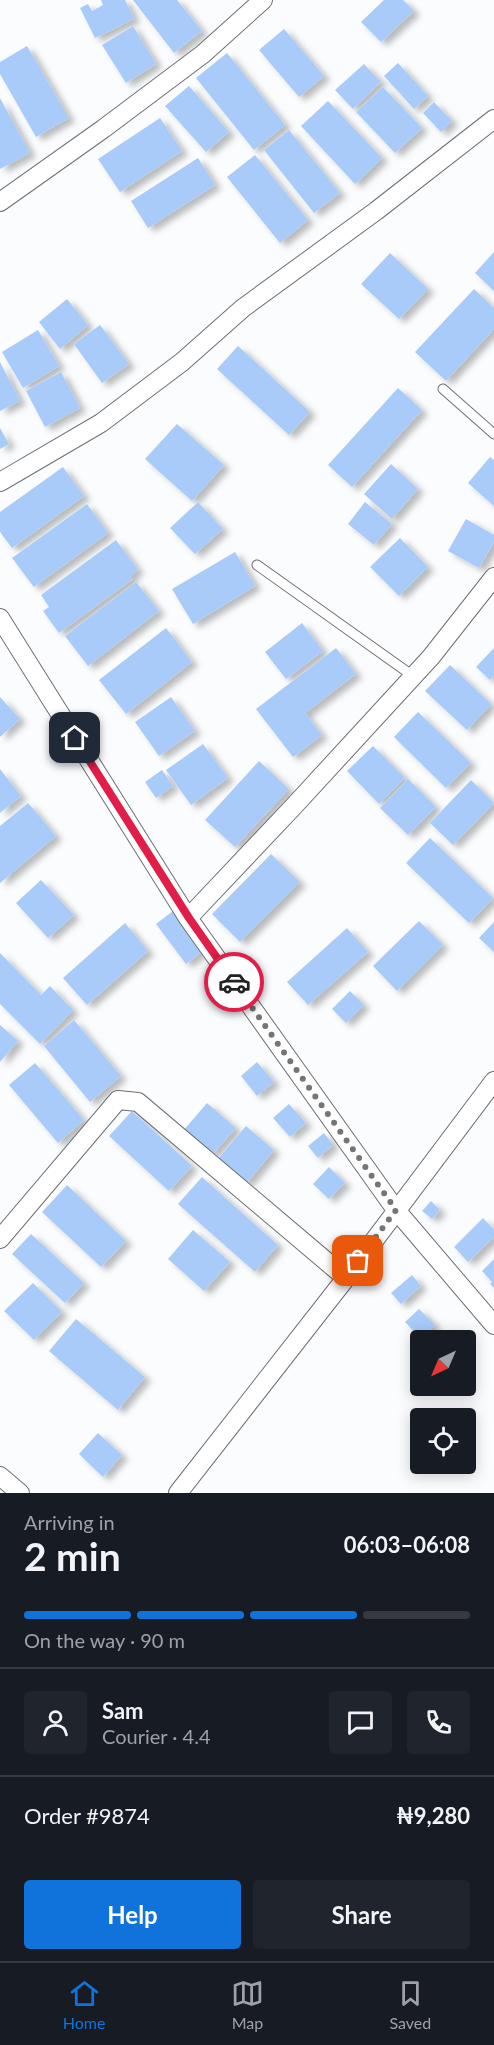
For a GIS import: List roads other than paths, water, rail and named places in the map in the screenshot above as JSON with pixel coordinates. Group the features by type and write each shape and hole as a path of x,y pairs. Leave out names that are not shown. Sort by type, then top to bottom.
{"street":[{"path":"0,202 203,54 263,0"},
{"path":"0,482 101,423 182,362 243,308 376,211 494,119"},
{"path":"189,918 413,676 494,577"},
{"path":"0,618 189,918 396,1210 494,1325"},
{"path":"178,1493 346,1278 494,1081"},
{"path":"0,1239 118,1100 138,1102 346,1278"},
{"path":"0,1476 20,1493"}],"lane":[{"path":"444,389 494,434"},
{"path":"257,565 413,676"}]}
